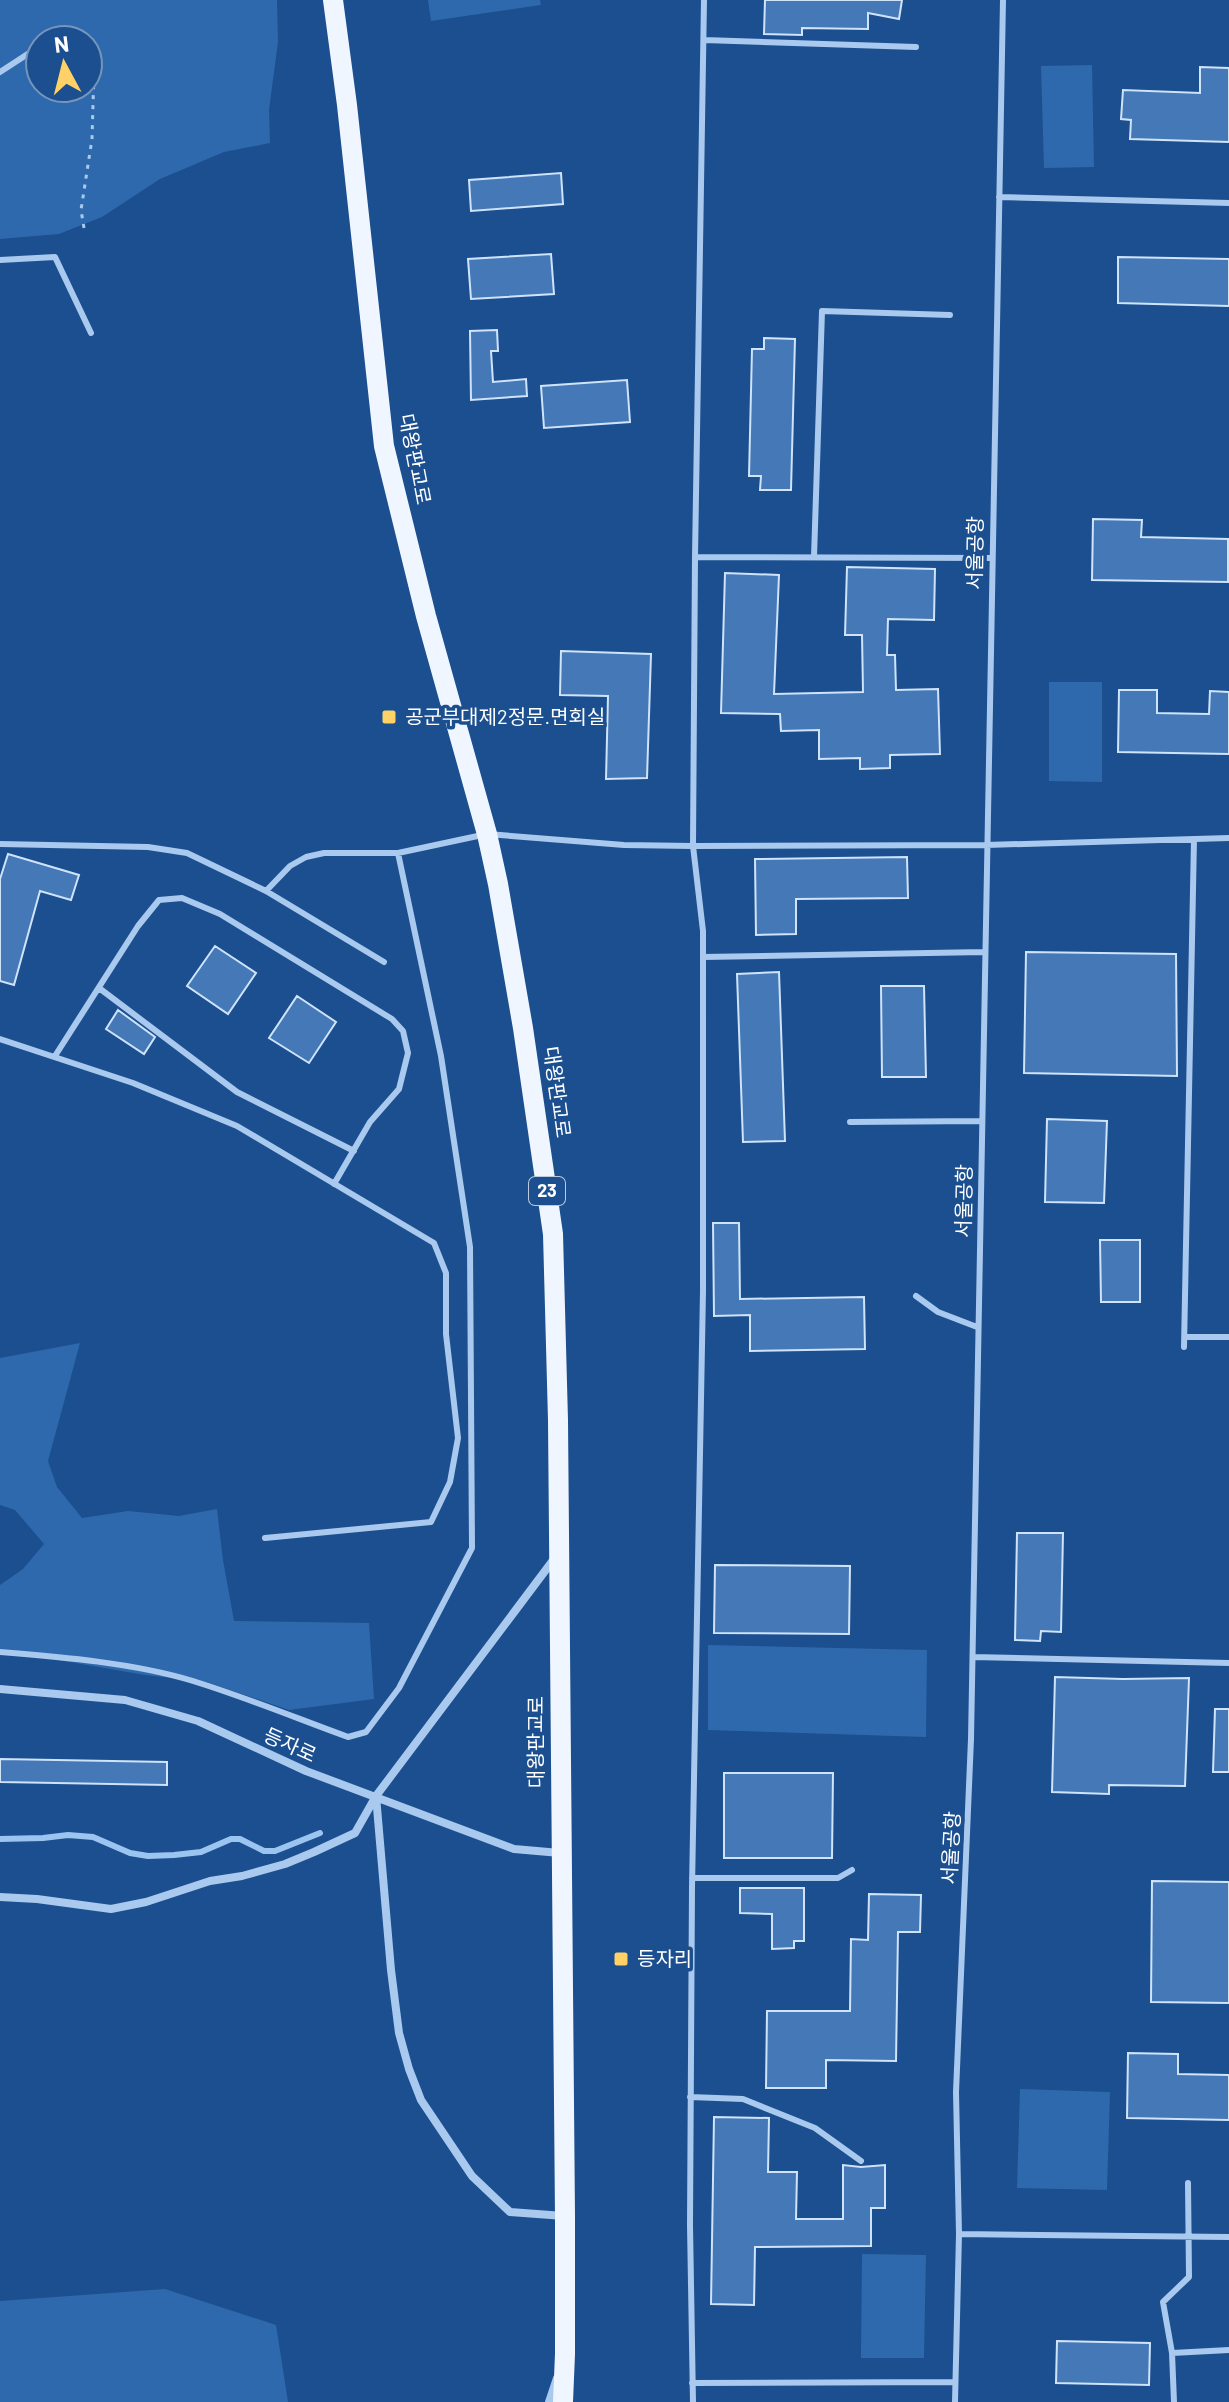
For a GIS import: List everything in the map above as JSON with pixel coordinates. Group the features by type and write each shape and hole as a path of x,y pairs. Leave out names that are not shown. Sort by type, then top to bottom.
{"main road":[{"name":"대왕판교로","path":"333,0 384,446 426,616 487,834 523,1028 553,1234 558,1420 565,2216 563,2402"}],"street":[{"path":"0,1897 111,1909 285,1864 355,1833 376,1796 559,1553"},
{"name":"등자로","path":"0,1689 125,1700 183,1716 306,1771 514,1849 561,1853"},
{"path":"376,1796 399,2033 421,2100 472,2176 510,2212 565,2216"},
{"path":"549,2402 565,2354"}],"lane":[{"name":"서울공항","path":"955,2402 959,2234 956,2092 969,1821 973,1657 1003,0"},
{"path":"693,2402 690,2097 703,1291 703,931 693,846 705,1"},
{"path":"704,40 916,47"},
{"path":"0,72 24,56"},
{"path":"999,197 1229,203"},
{"path":"0,260 55,257 91,333"},
{"path":"814,557 822,311 950,315"},
{"path":"695,557 991,558"},
{"path":"266,891 290,866 306,857 324,853 398,853 487,834 624,845 693,846 986,845 1229,838"},
{"path":"1184,1347 1194,839"},
{"path":"0,844 148,847 187,853 266,891 384,962"},
{"path":"0,1652 57,1657 181,1678 348,1737 366,1732 399,1688 472,1548 470,1247 441,1056 398,853"},
{"path":"55,1056 138,926 159,900 182,898 220,914 392,1019 403,1031 408,1053 399,1089 370,1122 334,1184"},
{"path":"703,957 984,952"},
{"path":"99,988 237,1092 354,1151"},
{"path":"0,1039 133,1083 237,1126 434,1243 446,1273 446,1334 458,1438 450,1482 431,1522 265,1538"},
{"path":"850,1122 981,1121"},
{"path":"916,1296 938,1312 977,1327"},
{"path":"1185,1337 1229,1337"},
{"path":"973,1657 1229,1663"},
{"path":"692,1878 838,1878 852,1870"},
{"path":"690,2097 743,2099 815,2128 861,2161"},
{"path":"1174,2402 1172,2353 1163,2302 1189,2277 1188,2183"},
{"path":"959,2234 1229,2237"},
{"path":"1172,2353 1229,2350"},
{"path":"692,2383 955,2382"}],"path":[{"path":"84,228 81,210 92,139 93,104"}],"shaded area":[{"path":"0,0 277,0 278,42 269,110 270,143 224,152 160,179 102,217 59,234 0,239"},
{"path":"428,0 540,0 541,5 431,21"},
{"path":"1092,65 1094,167 1044,168 1041,66"},
{"path":"1049,682 1102,682 1102,782 1049,781"},
{"path":"80,1343 48,1461 57,1487 82,1518 128,1511 179,1516 217,1509 234,1621 369,1623 374,1699 289,1710 207,1682 145,1675 0,1650 0,1585 23,1569 44,1544 15,1510 0,1505 0,1358"},
{"path":"708,1645 927,1650 926,1737 708,1730"},
{"path":"1020,2089 1110,2092 1107,2190 1017,2188"},
{"path":"862,2254 926,2255 924,2358 861,2358"},
{"path":"165,2289 276,2325 288,2402 0,2402 0,2301"}],"building":[{"path":"765,0 902,0 899,19 868,13 868,29 802,28 802,35 764,34"},
{"path":"1200,67 1229,68 1229,142 1130,139 1131,120 1121,119 1123,90 1200,93"},
{"path":"561,173 563,204 471,211 469,180"},
{"path":"551,254 554,294 471,299 468,259"},
{"path":"1118,257 1229,259 1229,306 1118,303"},
{"path":"497,330 498,351 491,351 493,382 526,379 527,396 471,400 470,331"},
{"path":"764,338 795,339 791,490 760,490 761,476 749,476 752,349 764,349"},
{"path":"627,380 630,422 544,428 541,386"},
{"path":"1093,519 1142,520 1141,537 1228,539 1228,582 1092,580"},
{"path":"847,567 935,569 934,620 888,619 887,655 895,655 896,690 938,689 940,754 890,755 890,768 860,769 860,758 819,759 819,730 781,731 780,714 721,713 725,573 779,575 774,694 863,692 862,635 845,635"},
{"path":"561,651 651,654 647,778 606,779 608,696 560,695"},
{"path":"1119,690 1157,690 1157,713 1209,714 1210,691 1229,692 1229,754 1118,752"},
{"path":"8,854 79,875 71,900 40,891 14,985 0,981 0,879"},
{"path":"907,857 908,898 796,899 796,934 756,935 755,859"},
{"path":"215,946 256,973 228,1014 187,986"},
{"path":"1026,952 1176,954 1177,1076 1024,1073"},
{"path":"779,972 785,1141 743,1142 737,974"},
{"path":"881,986 924,986 926,1077 882,1077"},
{"path":"297,996 336,1022 309,1063 269,1038"},
{"path":"118,1010 155,1037 144,1054 106,1029"},
{"path":"1047,1119 1107,1121 1104,1203 1045,1202"},
{"path":"713,1223 739,1223 740,1299 864,1297 865,1349 750,1351 750,1315 714,1316"},
{"path":"1100,1240 1140,1240 1140,1302 1101,1302"},
{"path":"1017,1533 1063,1533 1061,1632 1041,1631 1040,1641 1015,1640"},
{"path":"715,1565 850,1566 849,1634 714,1633"},
{"path":"1055,1677 1189,1678 1185,1786 1109,1785 1109,1794 1052,1792"},
{"path":"1215,1709 1229,1709 1229,1772 1213,1772"},
{"path":"0,1759 167,1762 167,1785 0,1782"},
{"path":"724,1773 833,1773 832,1858 724,1858"},
{"path":"1152,1881 1229,1882 1229,2003 1151,2002"},
{"path":"740,1888 804,1888 804,1941 794,1941 794,1948 772,1949 772,1914 740,1913"},
{"path":"869,1894 921,1895 920,1932 898,1932 896,2061 826,2060 826,2088 766,2088 767,2011 850,2011 851,1939 868,1940"},
{"path":"1128,2053 1178,2054 1178,2074 1229,2075 1229,2120 1127,2118"},
{"path":"714,2117 769,2118 768,2172 797,2172 796,2219 843,2219 843,2165 885,2165 885,2208 871,2208 871,2246 755,2247 754,2305 711,2304"},
{"path":"1057,2341 1150,2343 1149,2385 1056,2383"}],"waterway":[{"path":"0,1839 68,1835 93,1837 130,1853 148,1856 201,1852 231,1839 240,1839 264,1851 275,1851 320,1833"}],"place":[{"name":"공군부대제2정문.면회실","path":"389,717"},
{"name":"등자리","path":"621,1959"}]}
